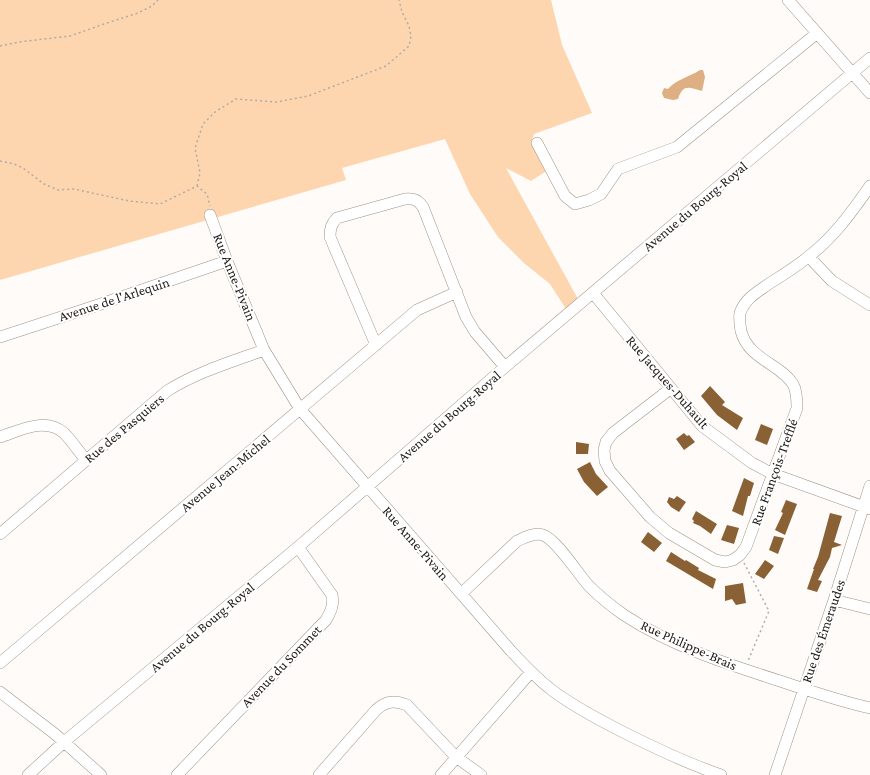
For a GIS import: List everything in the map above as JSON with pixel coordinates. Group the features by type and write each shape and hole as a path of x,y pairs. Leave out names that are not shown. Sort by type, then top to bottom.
{"street":[{"path":"788,0 816,34 853,72 870,93"},
{"path":"537,143 564,196 575,204 589,200 601,194 618,169 677,147 816,34"},
{"name":"Avenue du Bourg-Royal","path":"28,775 64,742 298,547 505,368 870,58"},
{"name":"Rue François-Trefflé","path":"740,555 746,546 797,408 797,397 794,385 787,377 758,356 749,347 742,336 740,313 748,299 809,257 840,226 870,186"},
{"path":"376,345 330,237 330,229 332,222 337,218 413,198 423,207 466,317 475,332 505,368"},
{"name":"Rue Anne-Pivain","path":"210,215 227,261 264,350 300,410 531,672 554,691 593,717 703,769 722,775"},
{"path":"809,257 832,281 870,305"},
{"name":"Avenue de l'Arlequin","path":"0,337 227,261"},
{"name":"Avenue Jean-Michel","path":"0,663 417,310 457,292"},
{"name":"Rue Jacques-Duhault","path":"593,293 670,389 702,426 752,463 773,474 867,507"},
{"name":"Rue des Pasquiers","path":"0,534 86,460 183,381 264,350"},
{"path":"670,389 614,433 606,442 604,450 605,461 610,471 650,517 669,532 715,560 725,562 733,560 740,555"},
{"path":"0,437 34,426 46,424 55,427 65,434 86,460"},
{"name":"Rue des Émeraudes","path":"775,775 803,689 867,507 870,486"},
{"name":"Rue Philippe-Brais","path":"461,594 517,541 526,537 542,535 550,540 568,558 590,586 624,615 658,635 729,665 845,702 870,708"},
{"name":"Avenue du Sommet","path":"177,775 326,620 331,611 333,604 332,595 298,547"},
{"path":"834,600 870,609"},
{"path":"441,775 531,672"},
{"path":"0,692 55,734 101,775"},
{"path":"319,775 376,710 382,704 390,702 400,702 407,705 456,757 481,775"}],"path":[{"path":"0,46 19,42 70,36 138,14 152,6 158,0"},
{"path":"197,186 200,173 195,148 203,124 215,112 236,99 277,102 308,96 386,66 409,46 411,36 409,26 402,12 399,0"},
{"path":"0,161 24,168 44,184 58,190 74,189 129,201 160,204 197,186"},
{"path":"197,186 207,194 210,205 210,215"},
{"path":"740,555 769,611 744,670"}],"shaded area":[{"path":"0,0 551,0 562,45 592,113 534,134 532,140 548,170 531,181 506,168 579,301 566,309 550,284 524,263 498,237 470,194 445,139 342,168 346,180 0,280"},
{"path":"703,70 705,77 702,91 687,88 682,91 678,99 673,100 664,98 662,93 664,88 668,89 679,80"}],"building":[{"path":"710,386 725,402 722,405 743,418 737,430 717,415 701,396"},
{"path":"761,424 773,429 767,445 755,440"},
{"path":"684,433 687,436 689,435 695,442 684,450 676,439"},
{"path":"576,442 589,444 588,454 576,454"},
{"path":"590,462 596,474 608,487 597,496 584,482 577,469"},
{"path":"744,478 754,483 750,496 748,496 743,516 732,511"},
{"path":"677,496 686,502 679,512 671,507 667,502 669,497 674,499"},
{"path":"786,500 797,504 785,535 775,530 783,513 781,512"},
{"path":"696,511 717,524 711,534 693,523 694,521 692,519"},
{"path":"830,513 842,516 834,542 842,545 832,548 830,557 818,580 822,581 817,592 807,589 818,557"},
{"path":"727,525 739,528 734,544 721,540"},
{"path":"648,532 662,543 654,552 641,542"},
{"path":"774,536 784,538 778,554 769,550"},
{"path":"671,552 699,568 698,570 716,579 713,589 666,561"},
{"path":"765,560 774,566 764,579 755,574"},
{"path":"743,583 746,603 736,605 732,599 725,601 725,586"}]}
